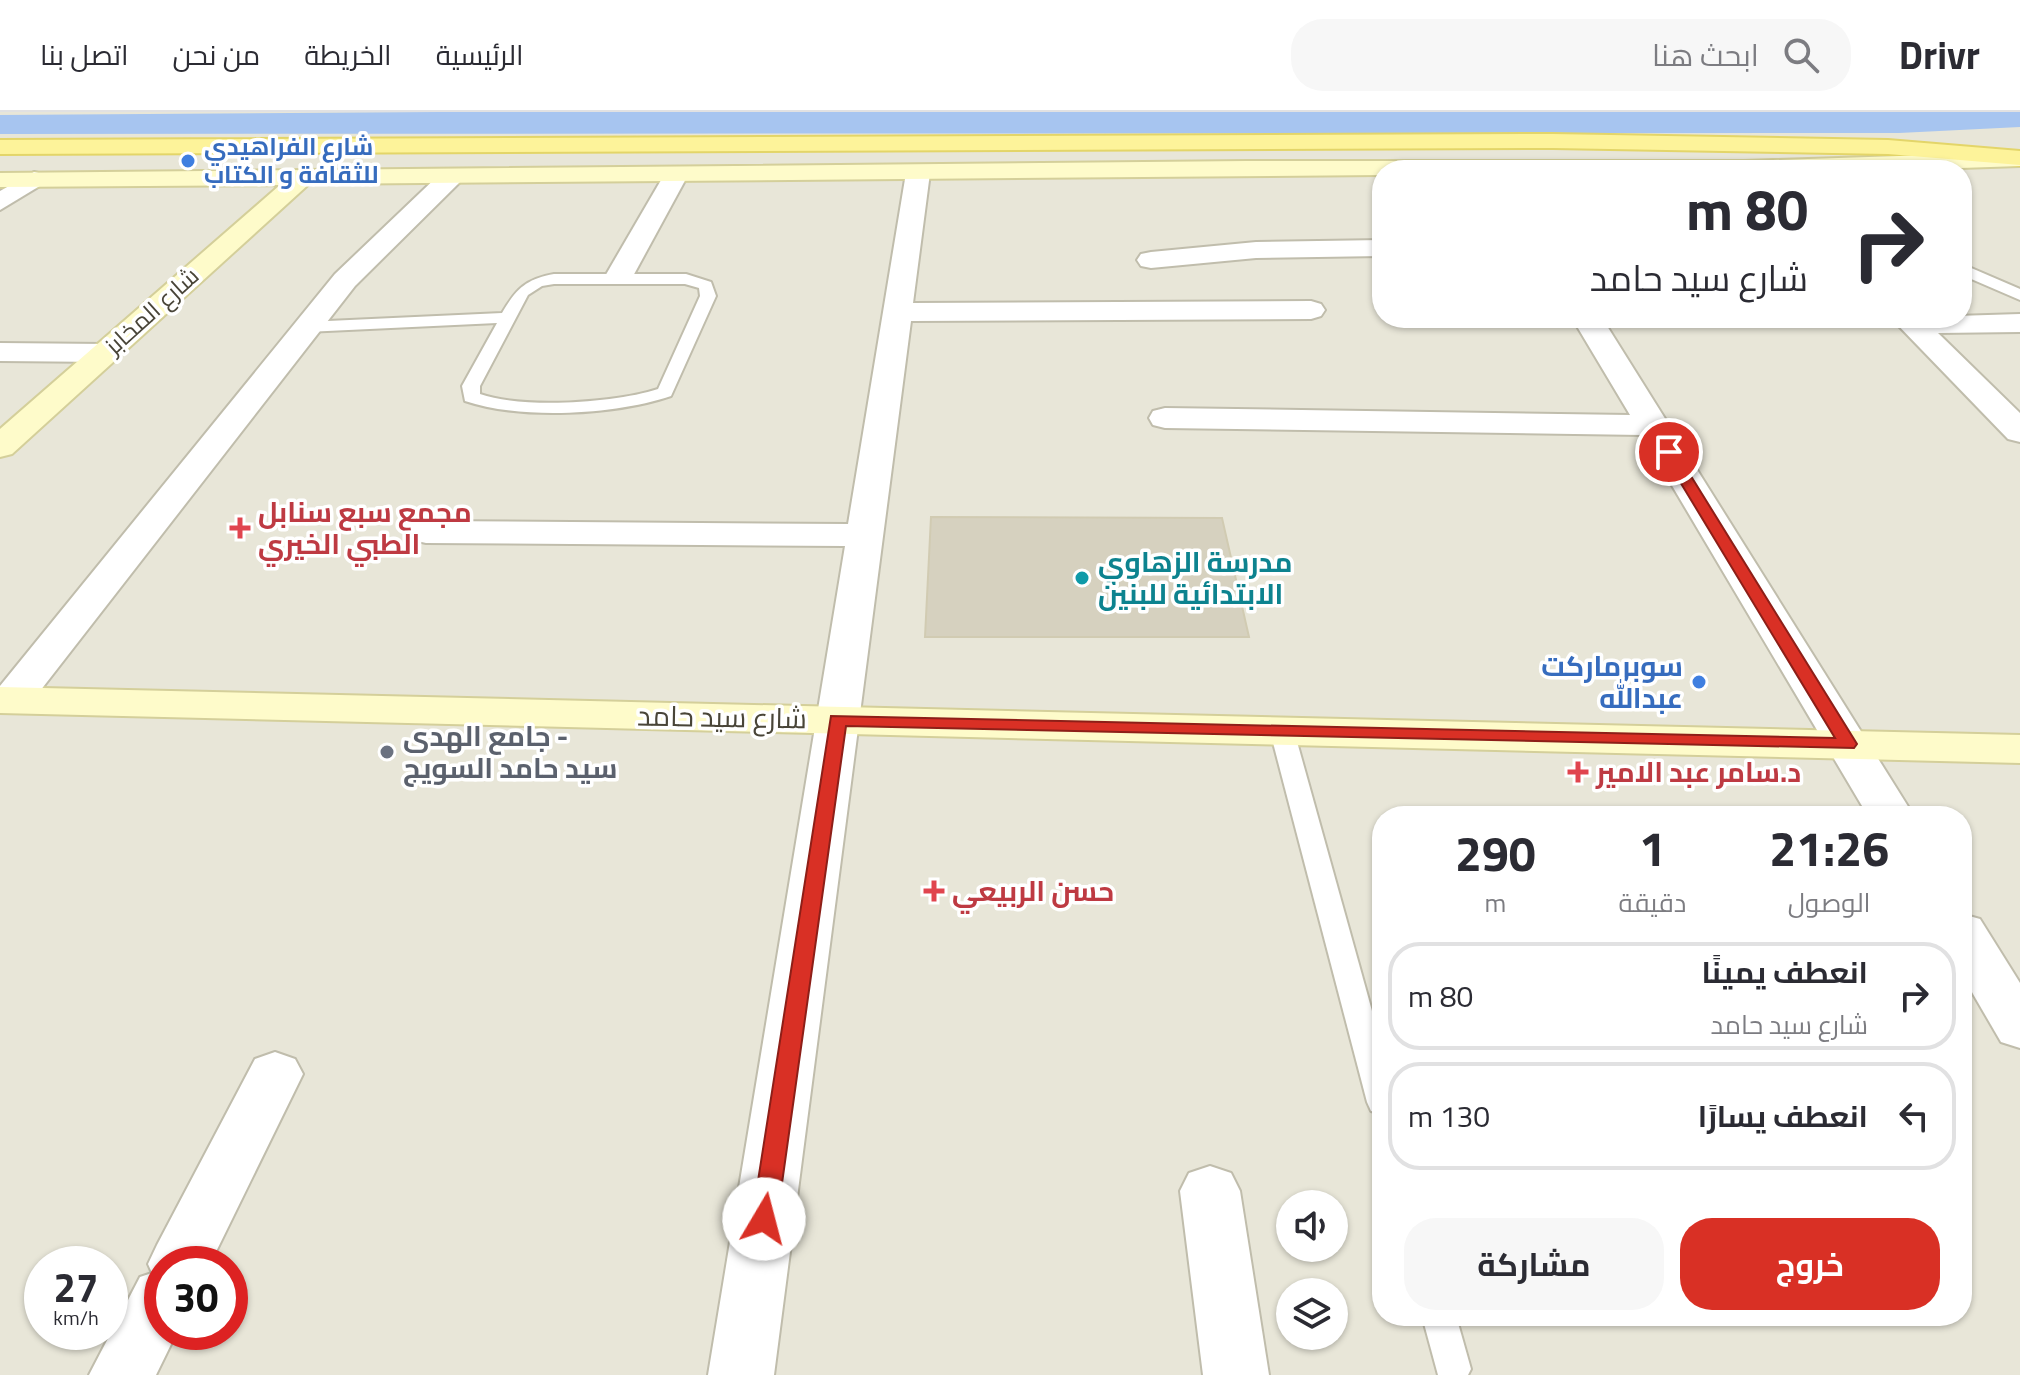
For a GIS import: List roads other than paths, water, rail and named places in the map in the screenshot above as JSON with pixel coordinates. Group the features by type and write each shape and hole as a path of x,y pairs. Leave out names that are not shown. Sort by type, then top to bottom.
{"main road":[{"path":"0,147 276,136 1553,141 1888,147 2020,158"}],"street":[{"path":"1970,160 2020,158"},
{"path":"0,180 1372,170"},
{"path":"741,1375 918,173"},
{"path":"618,278 676,175"},
{"name":"شارع المخابز","path":"0,447 304,176"},
{"path":"5,700 345,280 452,176"},
{"path":"0,202 34,179"},
{"path":"1151,260 1256,250 1372,248"},
{"path":"898,312 1311,310"},
{"path":"1972,323 2020,323"},
{"path":"1593,328 1885,806"},
{"path":"1916,328 2020,432"},
{"path":"0,352 105,353"},
{"path":"1165,418 1652,425"},
{"path":"426,532 865,535"},
{"name":"شارع سيد حامد","path":"5,700 2020,749"},
{"path":"1972,949 2020,1028"},
{"path":"188,1246 275,1074"},
{"path":"1210,1191 1236,1375"},
{"path":"122,1375 144,1332"}],"lane":[{"path":"1972,273 2020,295"},
{"path":"686,279 706,285 710,291 669,385 656,397 612,403 501,405 477,401 468,392 508,318 525,288 537,282 686,279"},
{"path":"306,327 508,318"},
{"path":"1282,731 1372,1065"},
{"path":"1442,1326 1453,1369"}],"water":[{"path":"2020,112 2020,127 1899,133 0,134 0,115"}],"place":[{"name":"شارع الفراهيدي للثقافة و الكتاب","path":"188,161"},
{"name":"مجمع سبع سنابل الطبي الخيري","path":"240,528"},
{"name":"مدرسة الزهاوي اﻻبتدائية للبنين","path":"1082,578"},
{"name":"سوبرماركت عبدالله","path":"1699,682"},
{"name":"جامع الهدى - سيد حامد السويج","path":"387,752"},
{"name":"د.سامر عبد الامير","path":"1578,772"},
{"name":"حسن الربيعي","path":"934,891"}]}
